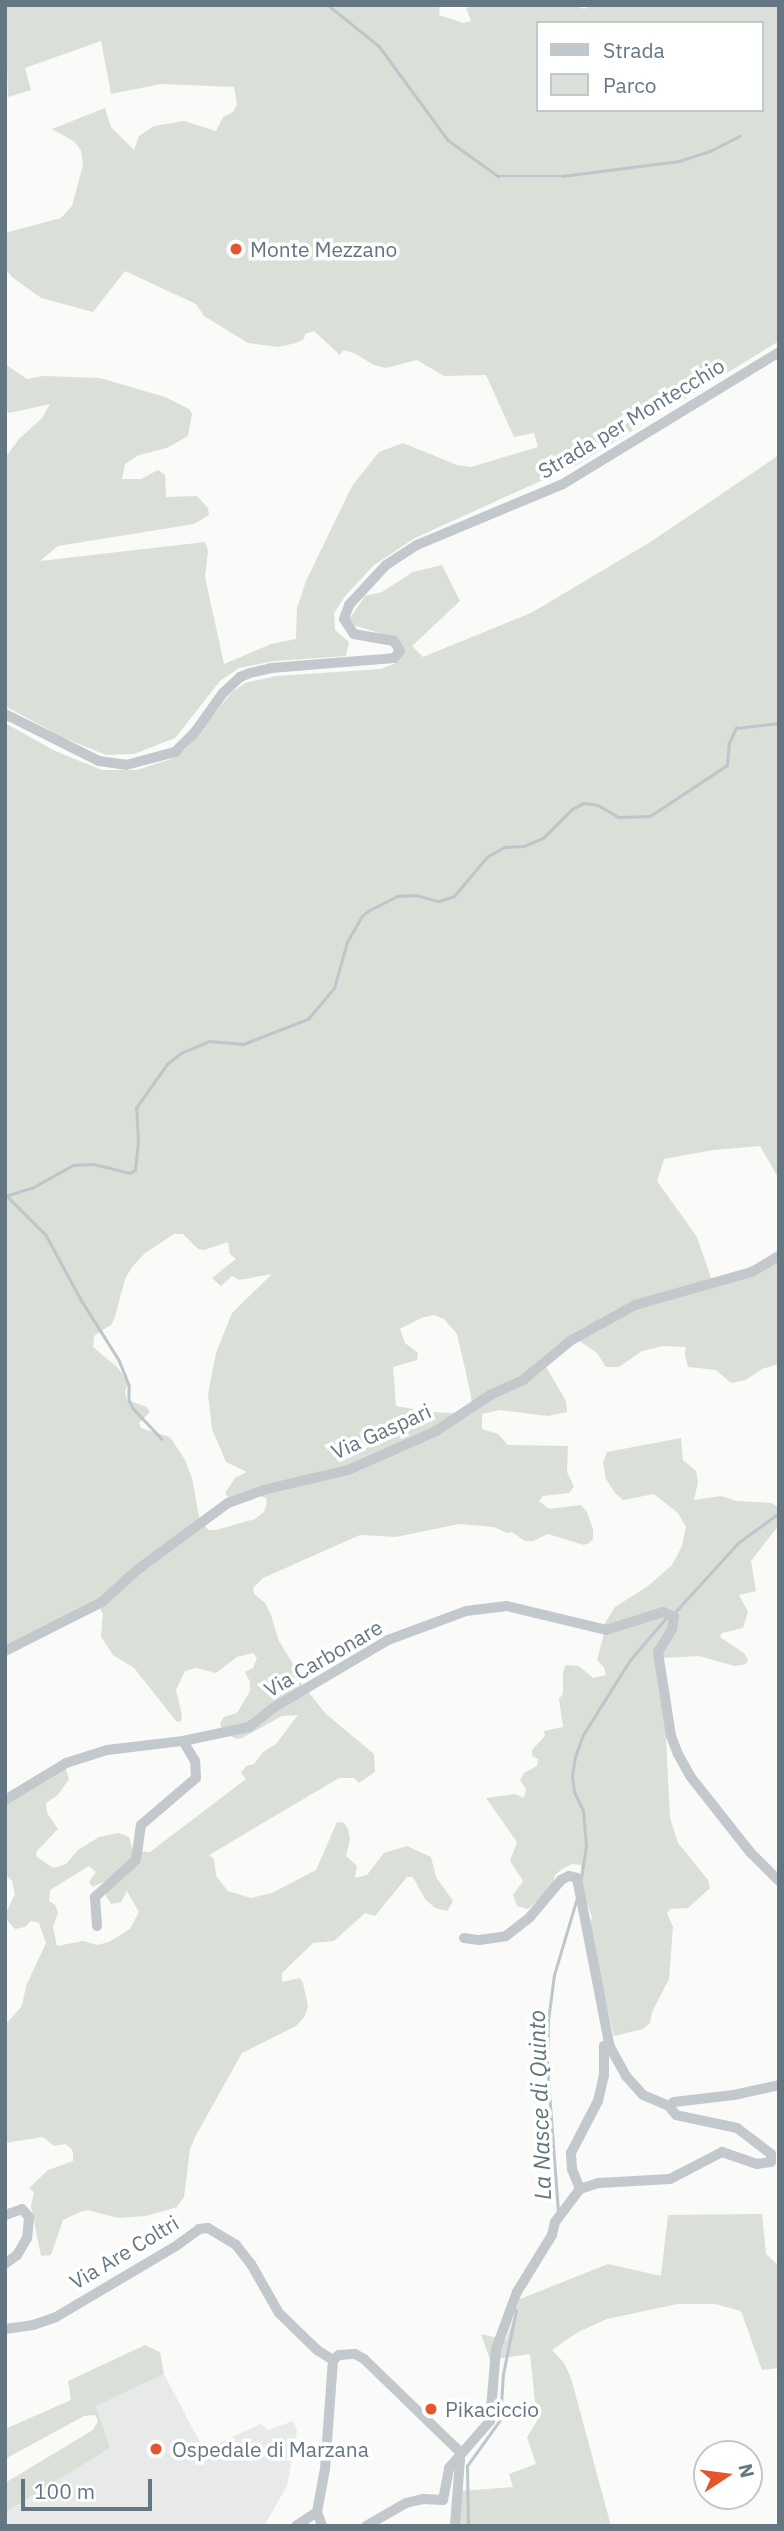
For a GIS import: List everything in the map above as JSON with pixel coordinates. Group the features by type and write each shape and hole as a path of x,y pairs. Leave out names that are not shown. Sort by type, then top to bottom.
{"street":[{"name":"Strada per Montecchio","path":"5,714 99,761 126,765 175,752 195,732 223,693 240,677 250,673 271,668 394,658 400,651 394,641 354,634 344,620 349,605 386,565 417,545 563,484 779,352"},
{"name":"Via Gaspari","path":"5,1651 102,1602 137,1570 228,1503 280,1485 348,1470 387,1453 436,1431 492,1394 523,1380 570,1341 635,1306 752,1272 779,1256"},
{"name":"Via Carbonare","path":"5,1800 76,1760 107,1750 183,1741 249,1727 273,1708 388,1640 466,1611 507,1606 606,1630 663,1612 674,1617 672,1629 658,1652 671,1736 678,1754 690,1776 750,1852 779,1881"},
{"path":"97,1926 95,1897 136,1860 141,1825 196,1778 195,1762 183,1741"},
{"path":"366,2526 406,2503 423,2498 443,2500 449,2468 490,2421 496,2349 517,2292 552,2235 555,2222 580,2189 599,2183 670,2179 722,2152 757,2164 771,2162 771,2154 737,2128 676,2115 669,2106 643,2095 625,2076 610,2047 582,1890 577,1878 569,1876 561,1880 530,1917 506,1936 479,1940 464,1938"},
{"path":"580,2189 572,2169 571,2153 598,2101 604,2076 604,2046 610,2047"},
{"path":"669,2106 674,2102 734,2095 779,2085"},
{"path":"5,2215 22,2209 29,2217 27,2238 17,2255 5,2264"},
{"name":"Via Are Coltri","path":"5,2329 33,2325 56,2316 176,2246 199,2229 208,2228 236,2245 251,2264 279,2313 317,2350 333,2360"},
{"path":"322,2526 317,2512 325,2469 333,2360 341,2354 355,2354 364,2359 461,2454"},
{"path":"455,2526 457,2470 461,2454"},
{"path":"296,2526 317,2512"}],"shaded area":[{"name":"Ospedale di Marzana","path":"164,2374 204,2450 261,2424 268,2430 293,2421 297,2431 287,2486 264,2526 5,2526 5,2511 110,2448 96,2406"}],"green space":[{"path":"5,5 440,5 439,15 463,23 471,21 466,8 475,5 575,5 584,9 591,5 779,5 779,341 578,464 415,538 374,565 346,595 334,613 335,630 349,642 346,656 275,661 239,668 220,681 175,738 134,754 106,755 62,737 5,706 5,458 19,439 42,418 50,404 9,413 5,408 5,364 27,379 43,376 100,378 165,397 189,409 192,414 188,436 167,448 139,455 125,464 122,479 141,479 158,470 165,475 166,497 197,496 208,508 209,515 194,524 58,546 40,561 205,542 208,551 205,577 224,664 271,644 296,639 297,608 306,581 352,486 379,452 403,443 457,465 471,467 538,447 534,433 514,437 486,375 444,376 417,360 386,368 374,365 354,353 343,350 340,355 314,331 305,334 304,339 296,343 278,347 248,343 204,316 196,304 125,271 93,312 41,298 5,269 5,233 61,218 72,206 83,165 81,151 75,142 52,129 105,108 111,127 134,150 139,136 154,126 184,121 216,131 223,117 233,112 237,104 234,87 161,84 111,94 101,41 25,68 31,90 8,97"},
{"path":"779,455 779,1179 760,1146 713,1150 664,1159 657,1181 697,1237 713,1284 779,1254 779,1364 762,1369 746,1380 731,1383 716,1370 688,1367 686,1347 663,1346 642,1351 619,1367 606,1367 597,1353 575,1338 545,1365 566,1401 567,1412 548,1416 500,1410 482,1414 482,1429 498,1434 508,1445 568,1446 567,1472 574,1487 569,1493 543,1496 539,1501 549,1509 581,1505 587,1512 593,1529 593,1539 589,1543 584,1545 548,1534 533,1541 525,1541 512,1532 507,1533 494,1527 459,1524 396,1537 360,1535 263,1578 253,1588 254,1594 265,1603 271,1615 279,1641 296,1669 297,1678 326,1714 374,1754 375,1772 359,1783 354,1778 339,1778 209,1855 214,1859 216,1876 228,1891 251,1898 272,1893 316,1870 337,1822 344,1823 348,1829 350,1839 346,1856 357,1866 355,1878 367,1875 384,1853 407,1846 431,1857 436,1877 453,1901 447,1911 435,1908 425,1899 413,1877 407,1877 375,1916 365,1913 334,1941 313,1943 282,1973 282,1982 300,1978 303,1983 308,2006 305,2016 296,2026 242,2053 195,2137 190,2149 184,2197 177,2207 146,2216 118,2218 88,2210 80,2212 63,2220 51,2255 41,2256 31,2206 34,2192 29,2188 48,2170 73,2161 73,2153 65,2144 54,2146 43,2137 5,2143 5,2025 22,2006 26,1986 46,1943 39,1923 31,1921 25,1927 15,1929 7,1920 7,1911 15,1894 12,1881 5,1874 5,1795 65,1767 69,1779 58,1795 46,1803 47,1813 58,1829 36,1852 37,1857 53,1868 66,1864 78,1850 99,1837 119,1833 129,1837 133,1851 150,1852 246,1779 241,1773 246,1766 254,1764 263,1752 276,1744 298,1715 282,1716 242,1738 236,1739 222,1731 220,1723 224,1717 237,1713 250,1691 250,1682 245,1672 253,1668 257,1658 253,1653 237,1657 216,1673 196,1668 185,1671 176,1690 182,1715 181,1721 177,1722 134,1668 113,1655 101,1637 103,1613 95,1603 5,1651 5,723 55,751 102,770 137,770 171,759 186,749 232,692 245,683 276,676 381,669 396,663 400,656 398,639 350,624 350,618 365,596 382,592 413,572 442,565 460,601 412,646 423,657 531,613 652,541","holes":["174,1234 183,1234 198,1249 204,1250 228,1242 230,1254 236,1259 212,1278 221,1286 232,1276 239,1280 272,1274 232,1313 216,1353 208,1394 212,1429 226,1462 247,1472 235,1478 225,1493 230,1500 260,1496 266,1498 264,1512 255,1519 216,1530 209,1530 200,1522 192,1478 185,1460 170,1437 141,1428 139,1423 150,1412 147,1407 127,1400 125,1391 128,1383 118,1368 93,1347 94,1336 111,1325 125,1279 145,1253","434,1315 444,1319 457,1334 471,1395 472,1414 431,1412 396,1406 393,1367 417,1360 418,1353 405,1343 400,1329 421,1318","89,1866 96,1872 89,1882 92,1887 104,1882 109,1884 106,1896 111,1904 121,1902 127,1891 139,1912 130,1929 109,1942 97,1945 83,1941 57,1946 53,1927 58,1913 55,1905 49,1901 50,1890"]},
{"path":"681,1438 683,1460 696,1471 698,1482 694,1500 721,1496 737,1501 772,1503 779,1508 779,1525 751,1561 756,1591 739,1595 748,1612 743,1628 722,1633 720,1637 744,1653 748,1660 746,1664 735,1666 699,1656 662,1658 670,1818 678,1843 708,1880 710,1888 688,1908 670,1909 667,1913 673,1927 669,1979 652,2012 650,2023 643,2029 614,2036 589,1931 592,1917 583,1892 581,1865 572,1864 562,1869 555,1875 552,1887 528,1909 517,1906 513,1895 523,1881 510,1861 517,1842 486,1798 515,1794 524,1798 526,1789 520,1780 524,1773 537,1766 538,1759 532,1756 532,1750 545,1736 544,1731 563,1727 559,1699 563,1694 563,1672 566,1665 579,1666 593,1678 606,1675 604,1667 597,1660 604,1634 603,1626 615,1607 648,1586 672,1565 682,1546 686,1527 678,1513 654,1494 623,1500 615,1493 606,1479 603,1462 607,1452"},
{"path":"762,2214 766,2254 779,2266 779,2368 762,2370 741,2311 715,2304 677,2304 607,2319 578,2332 552,2350 564,2363 571,2378 611,2526 459,2526 460,2491 513,2487 509,2474 536,2464 527,2437 537,2421 530,2354 490,2360 481,2334 506,2340 520,2299 608,2264 661,2276 668,2215"},
{"path":"145,2345 160,2352 164,2374 96,2406 110,2448 5,2512 5,2483 93,2430 98,2421 95,2415 84,2416 5,2459 5,2429 71,2400 68,2381"}],"waterway":[{"path":"328,5 379,46 448,140 498,176 562,176 679,161 710,151 739,136"},
{"path":"5,1196 32,1188 73,1165 94,1164 130,1173 135,1170 138,1141 136,1108 167,1064 181,1053 209,1041 243,1044 308,1019 334,988 347,942 362,916 368,911 397,896 416,895 439,901 454,896 487,857 504,847 524,846 543,838 572,809 584,803 598,805 619,817 650,816 727,765 729,743 736,728 779,723"},
{"path":"7,1196 46,1235 80,1298 119,1360 129,1385 129,1400 133,1408 162,1439"},
{"name":"La Nasce di Quinto","path":"676,1611 738,1543 779,1513"},
{"name":"La Nasce di Quinto","path":"581,1878 586,1845 583,1811 574,1792 572,1776 575,1757 583,1735 630,1660 666,1618"},
{"name":"La Nasce di Quinto","path":"558,2212 547,2064 548,2021 554,1975 577,1898"},
{"name":"La Nasce di Quinto","path":"468,2526 467,2466 500,2420 503,2374 516,2310"}],"place":[{"name":"Monte Mezzano","path":"236,249"},
{"name":"Pikaciccio","path":"431,2409"},
{"name":"Ospedale di Marzana","path":"156,2449"}]}
